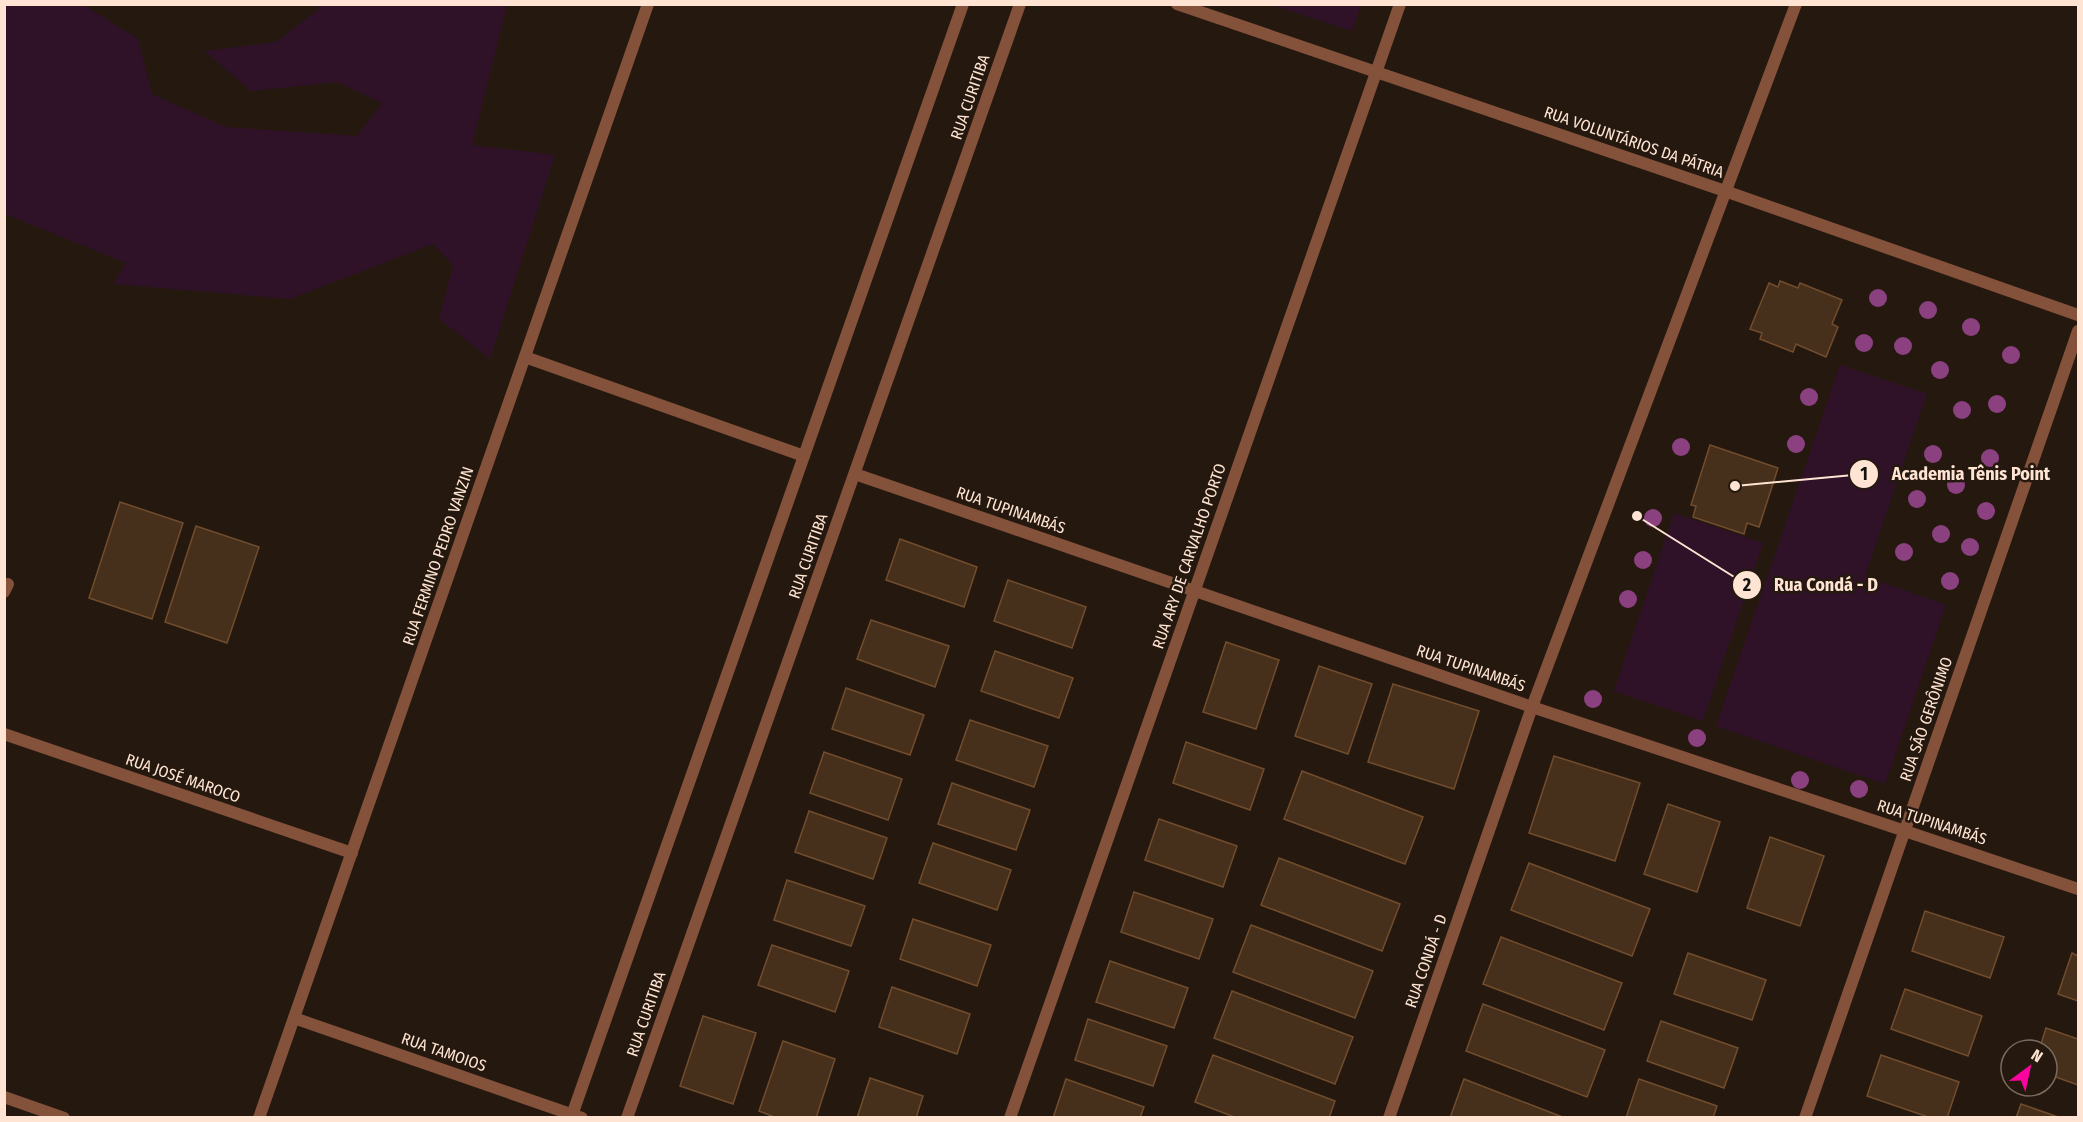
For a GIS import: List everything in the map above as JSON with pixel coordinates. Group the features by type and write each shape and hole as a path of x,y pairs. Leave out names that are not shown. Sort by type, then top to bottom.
{"street":[{"name":"RUA FERMINO PEDRO VANZIN","path":"260,1118 648,4"},
{"path":"575,1116 963,4"},
{"name":"RUA CURITIBA","path":"627,1118 1020,4"},
{"name":"RUA VOLUNTÁRIOS DA PÁTRIA","path":"1177,4 1725,190 2079,315"},
{"name":"RUA ARY DE CARVALHO PORTO","path":"1010,1118 1400,4"},
{"name":"RUA CONDÁ - D","path":"1389,1118 1532,707 1796,4"},
{"name":"RUA SÃO GERÔNIMO","path":"1805,1118 2079,331"},
{"path":"525,357 804,456"},
{"name":"RUA TUPINAMBÁS","path":"855,474 1532,707 2079,889"},
{"name":"RUA JOSÉ MAROCO","path":"4,734 352,853"},
{"name":"RUA TAMOIOS","path":"294,1018 575,1116"},
{"path":"4,1097 64,1118"}],"shaded area":[{"path":"1361,4 1352,31 1271,5"},
{"path":"4,5 84,5 138,39 152,94 226,127 357,136 382,103 337,82 251,91 204,51 276,42 320,8 309,5 507,5 472,145 555,155 490,359 439,319 453,265 433,244 290,299 113,284 126,263 5,214"},
{"path":"1840,365 1927,394 1865,576 1946,605 1885,784 1716,726"},
{"path":"1674,513 1763,543 1703,721 1614,691"}],"building":[{"path":"1780,281 1798,288 1800,283 1842,300 1832,324 1838,327 1826,357 1796,344 1793,352 1760,339 1762,333 1750,329 1769,283 1778,287"},
{"path":"1710,445 1778,468 1759,527 1747,523 1744,534 1693,517 1696,506 1691,505"},
{"path":"120,502 183,523 152,619 89,598"},
{"path":"196,526 259,547 227,643 165,622"},
{"path":"900,539 977,567 964,607 886,580"},
{"path":"1008,580 1086,607 1072,648 994,621"},
{"path":"871,620 949,646 935,687 857,659"},
{"path":"1226,642 1279,660 1256,729 1203,712"},
{"path":"995,651 1073,678 1059,718 981,691"},
{"path":"1319,666 1372,684 1348,754 1295,736"},
{"path":"1393,684 1479,711 1454,789 1368,762"},
{"path":"846,688 924,715 910,755 832,729"},
{"path":"970,720 1048,746 1034,787 956,760"},
{"path":"1186,742 1264,769 1250,810 1173,783"},
{"path":"824,752 902,779 888,820 810,793"},
{"path":"1554,756 1640,783 1615,861 1529,833"},
{"path":"1302,771 1423,817 1405,864 1284,819"},
{"path":"952,783 1030,810 1016,850 938,824"},
{"path":"1668,804 1720,822 1697,892 1644,874"},
{"path":"809,811 887,838 873,879 795,852"},
{"path":"1159,819 1237,846 1223,887 1145,860"},
{"path":"1770,837 1824,856 1800,926 1747,908"},
{"path":"933,843 1011,870 997,910 919,883"},
{"path":"1279,858 1400,904 1382,951 1261,905"},
{"path":"1529,863 1650,909 1632,956 1511,910"},
{"path":"787,880 865,906 851,946 774,920"},
{"path":"1134,892 1213,919 1199,959 1121,932"},
{"path":"1925,911 2004,937 1990,978 1912,951"},
{"path":"913,919 991,945 977,986 900,959"},
{"path":"1251,925 1373,971 1355,1018 1233,972"},
{"path":"1501,937 1622,983 1604,1030 1483,984"},
{"path":"772,945 849,971 835,1012 758,985"},
{"path":"1688,953 1766,980 1752,1020 1674,994"},
{"path":"2072,953 2078,956 2078,1001 2058,994"},
{"path":"1110,961 1188,988 1174,1028 1096,1002"},
{"path":"892,987 970,1014 957,1054 879,1027"},
{"path":"1905,989 1982,1016 1968,1056 1891,1029"},
{"path":"1232,991 1353,1037 1335,1084 1214,1038"},
{"path":"1483,1004 1605,1050 1587,1097 1466,1051"},
{"path":"703,1016 756,1033 733,1104 680,1086"},
{"path":"1088,1019 1167,1046 1153,1086 1075,1060"},
{"path":"1661,1021 1738,1048 1724,1088 1647,1061"},
{"path":"2046,1028 2078,1039 2078,1085 2059,1078 2059,1038 2043,1038"},
{"path":"783,1041 835,1059 816,1118 777,1118 759,1111"},
{"path":"1213,1055 1335,1101 1329,1118 1237,1118 1195,1102"},
{"path":"1881,1055 1959,1082 1947,1118 1931,1118 1867,1096"},
{"path":"870,1078 923,1096 916,1118 857,1118"},
{"path":"1066,1079 1144,1107 1140,1118 1053,1118"},
{"path":"1464,1079 1565,1118 1450,1118"},
{"path":"1639,1079 1717,1106 1713,1118 1626,1118"},
{"path":"2021,1104 2061,1118 2016,1118"}],"place":[{"name":"Academia Tênis Point","path":"1735,486"},
{"name":"Rua Condá - D","path":"1637,516"}]}
